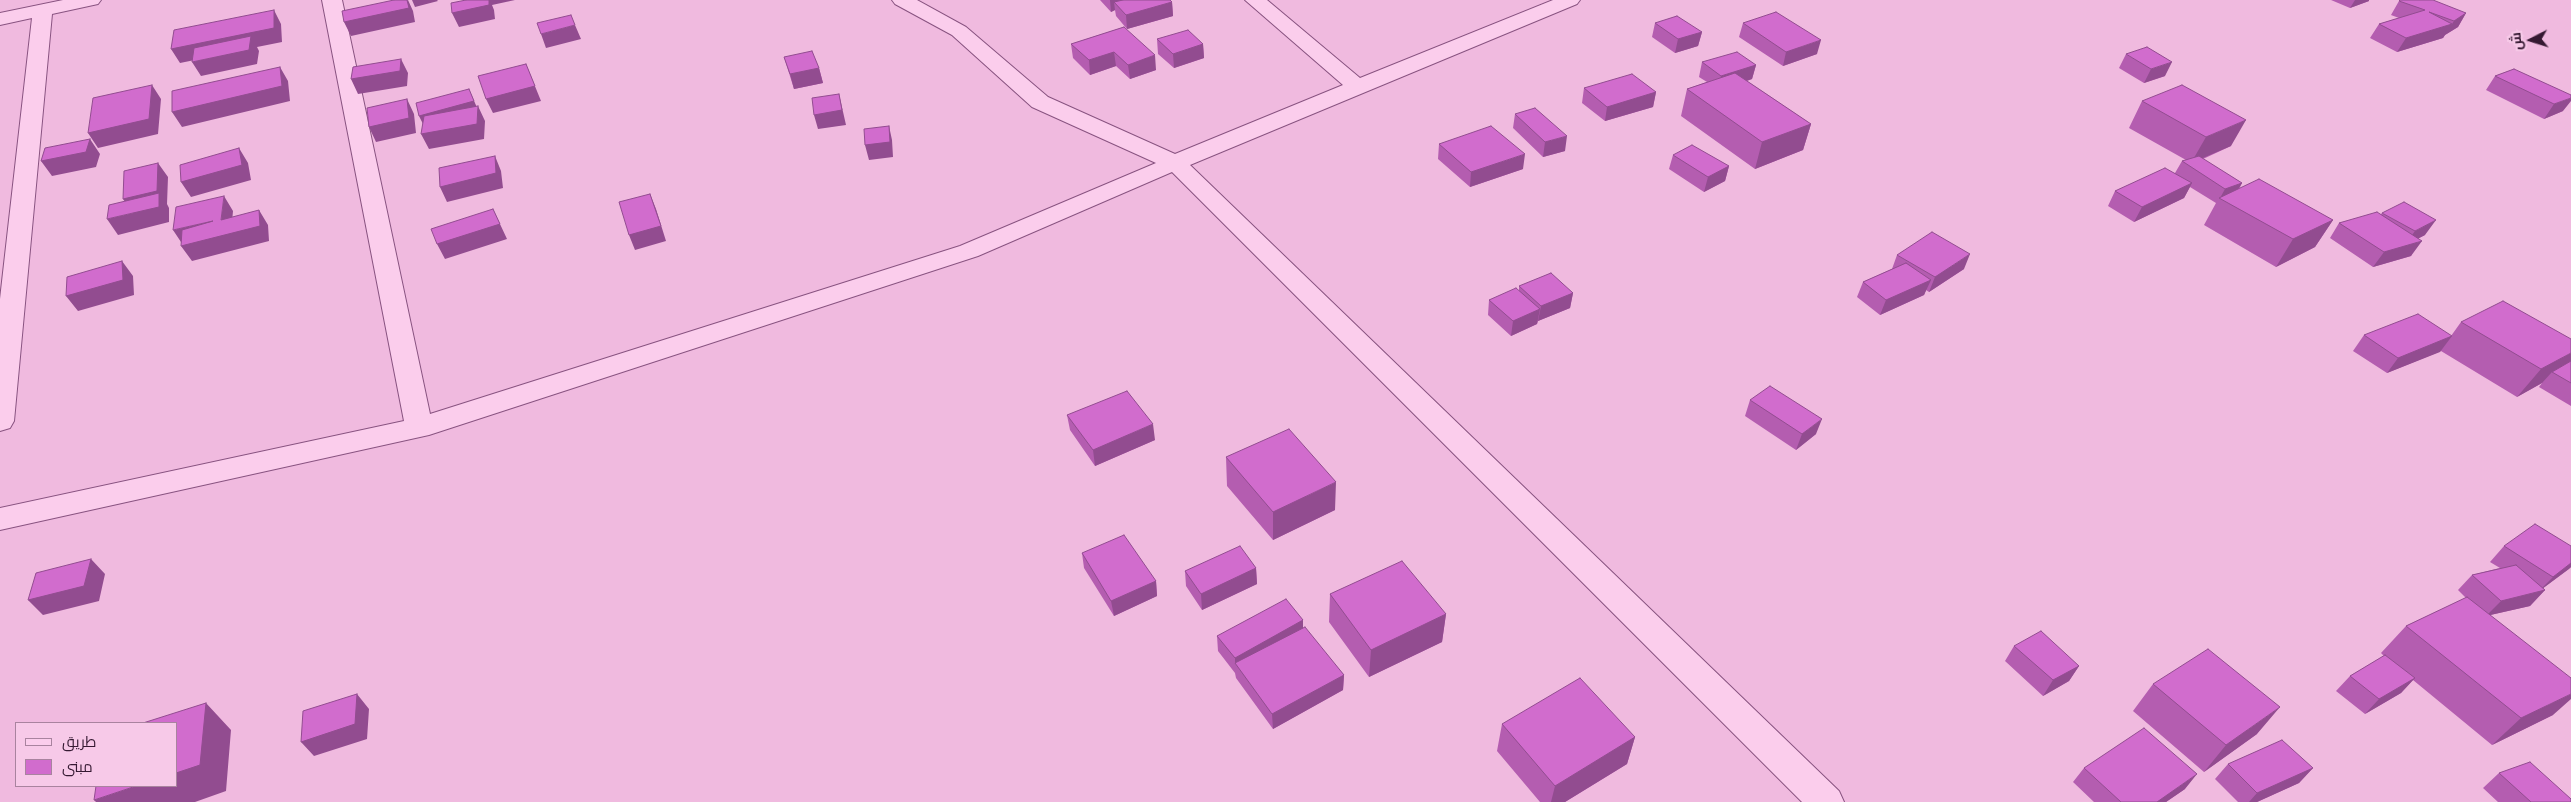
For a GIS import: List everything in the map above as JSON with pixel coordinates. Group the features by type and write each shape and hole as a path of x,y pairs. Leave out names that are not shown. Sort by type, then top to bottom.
{"street":[{"path":"0,19 91,0"},
{"path":"332,0 419,428"},
{"path":"902,0 959,30 1040,102 1175,163 1826,802"},
{"path":"1255,0 1358,87"},
{"path":"0,519 419,428 969,251 1175,163 1570,0"},
{"path":"0,421 43,10"}],"building":[{"path":"394,0 407,0 409,8 344,22 342,11"},
{"path":"466,0 489,0 489,5 452,13 451,3"},
{"path":"1123,0 1170,0 1172,2 1126,15 1114,2"},
{"path":"2400,0 2433,0 2466,13 2454,21 2429,12 2452,24 2406,38 2379,24 2425,10"},
{"path":"274,10 274,28 171,49 174,30"},
{"path":"1776,12 1821,40 1786,52 1743,23"},
{"path":"571,15 575,25 541,34 537,23"},
{"path":"1677,16 1702,32 1678,39 1655,23"},
{"path":"1124,27 1155,55 1128,65 1114,52 1089,60 1071,44"},
{"path":"1188,30 1203,44 1173,54 1157,39"},
{"path":"251,36 249,50 192,62 194,48"},
{"path":"2147,47 2172,62 2151,69 2126,54"},
{"path":"812,51 819,68 790,74 784,57"},
{"path":"1737,52 1756,65 1721,76 1702,62"},
{"path":"401,59 400,71 351,79 353,67"},
{"path":"526,64 535,86 486,99 478,76"},
{"path":"280,67 282,86 172,112 172,91"},
{"path":"2514,69 2571,95 2571,98 2554,104 2495,76"},
{"path":"1735,73 1811,124 1762,142 1687,89"},
{"path":"1632,74 1656,92 1607,107 1584,88"},
{"path":"152,85 149,119 88,133 93,98"},
{"path":"2182,85 2246,120 2206,137 2142,101"},
{"path":"469,89 474,101 419,116 416,103"},
{"path":"839,94 842,110 814,115 812,98"},
{"path":"407,99 409,118 369,127 367,108"},
{"path":"478,106 477,124 421,134 424,116"},
{"path":"1535,108 1567,136 1545,142 1515,114"},
{"path":"889,126 890,142 865,145 864,129"},
{"path":"1491,126 1525,154 1471,172 1439,144"},
{"path":"90,139 86,152 41,161 45,148"},
{"path":"1692,145 1729,166 1708,177 1673,155"},
{"path":"239,148 242,165 181,182 180,165"},
{"path":"495,156 496,173 440,187 439,168"},
{"path":"2199,156 2242,183 2225,189 2182,161"},
{"path":"158,163 157,191 123,199 124,171"},
{"path":"2165,168 2192,183 2142,207 2115,191"},
{"path":"2259,179 2333,220 2293,239 2219,198"},
{"path":"159,193 159,207 107,219 109,205"},
{"path":"650,194 661,226 629,235 619,202"},
{"path":"224,196 221,220 259,210 260,226 181,246 182,230 213,221 173,230 176,207"},
{"path":"2404,202 2436,220 2415,231 2382,213"},
{"path":"493,209 500,224 437,244 431,229"},
{"path":"2377,212 2422,241 2384,252 2339,223"},
{"path":"1932,232 1970,254 1935,277 1897,255"},
{"path":"122,261 123,280 66,296 67,277"},
{"path":"1906,263 1931,280 1886,300 1863,282"},
{"path":"1551,273 1573,293 1541,306 1519,286"},
{"path":"1516,288 1540,309 1513,321 1489,300"},
{"path":"2503,301 2571,339 2571,353 2541,369 2461,322"},
{"path":"2418,314 2452,336 2398,358 2364,335"},
{"path":"2571,361 2571,383 2552,372"},
{"path":"1770,386 1822,419 1802,434 1750,400"},
{"path":"1127,391 1153,424 1093,450 1067,415"},
{"path":"1289,429 1336,482 1273,512 1226,457"},
{"path":"2535,524 2571,546 2571,563 2553,577 2504,546"},
{"path":"1124,535 1156,581 1111,601 1082,553"},
{"path":"1240,546 1256,568 1201,594 1185,571"},
{"path":"91,559 84,586 28,600 36,573"},
{"path":"1402,561 1446,614 1371,650 1330,594"},
{"path":"2516,565 2545,590 2501,601 2472,575"},
{"path":"2467,597 2571,678 2571,694 2521,718 2406,626"},
{"path":"1286,599 1303,620 1235,658 1217,636"},
{"path":"1305,627 1344,675 1272,714 1235,663"},
{"path":"2041,631 2079,666 2053,680 2014,646"},
{"path":"2208,649 2280,707 2226,745 2153,684"},
{"path":"2385,655 2415,678 2379,699 2350,676"},
{"path":"1580,678 1635,737 1555,786 1502,724"},
{"path":"357,694 355,724 301,742 303,711"},
{"path":"206,703 200,765 178,772 178,722 146,722"},
{"path":"2144,728 2197,774 2157,802 2121,802 2084,768"},
{"path":"2282,740 2313,768 2257,793 2228,764"},
{"path":"2530,762 2571,799 2571,802 2531,802 2499,773"},
{"path":"96,787 133,787 94,800"}]}
